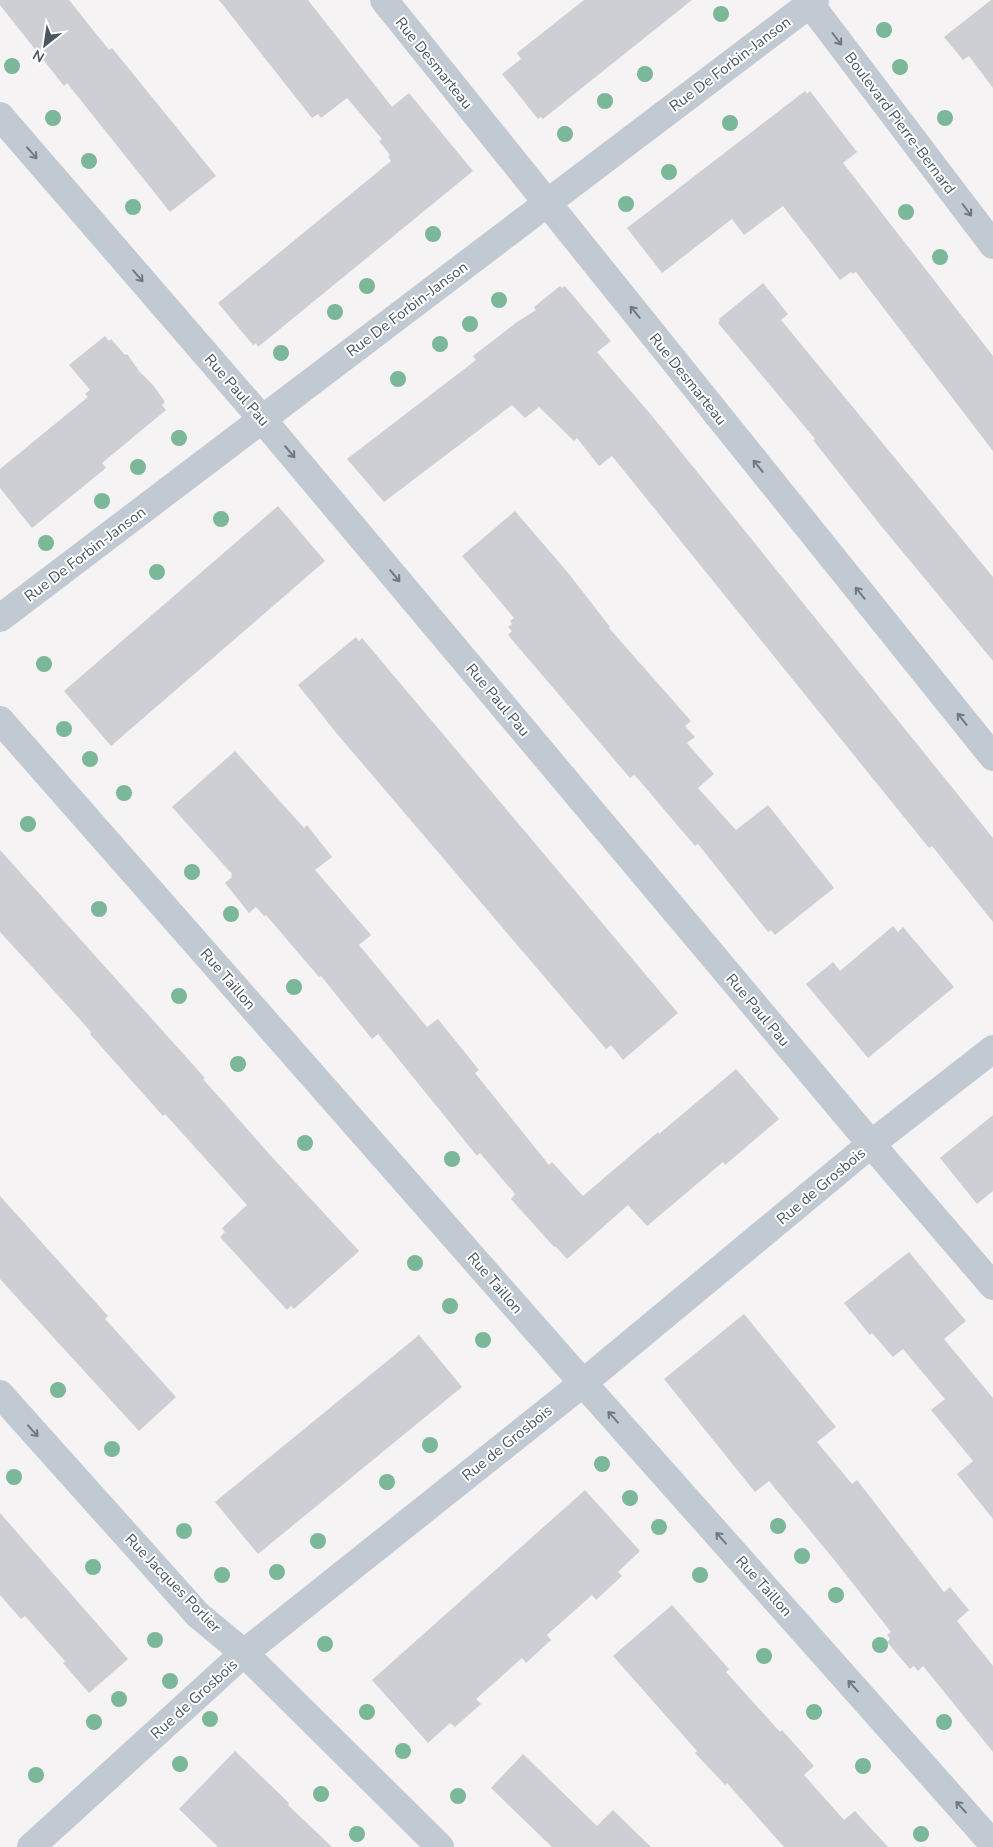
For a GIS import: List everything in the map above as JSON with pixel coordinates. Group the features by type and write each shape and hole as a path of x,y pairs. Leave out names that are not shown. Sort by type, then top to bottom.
{"street":[{"name":"Rue Desmarteau","path":"384,0 993,757"},
{"name":"Rue De Forbin-Janson","path":"0,618 811,1"},
{"name":"Boulevard Pierre-Bernard","path":"811,1 993,245"},
{"name":"Rue Paul Pau","path":"0,116 262,419 871,1144 993,1286"},
{"name":"Rue Taillon","path":"0,720 993,1844"},
{"name":"Rue de Grosbois","path":"31,1847 244,1653 583,1382 871,1144 993,1049"},
{"name":"Rue Jacques Porlier","path":"0,1394 198,1615 244,1653 440,1847"}],"building":[{"path":"0,0 69,0 109,50 112,48 216,176 170,212 67,83 64,86 0,5"},
{"path":"219,0 308,0 392,107 409,93 473,171 258,347 256,343 253,345 218,303 391,161 388,157 390,155 379,141 382,139 347,98 321,118 318,114 312,118"},
{"path":"584,0 692,0 543,119 541,117 538,119 502,74 521,59 517,53"},
{"path":"993,0 993,88 969,56 963,60 944,37"},
{"path":"805,91 807,94 810,91 857,152 843,163 993,356 993,451 856,272 853,274 851,272 840,280 783,206 744,235 732,219 662,273 627,228"},
{"path":"763,283 788,314 781,320 993,577 993,661 882,527 813,440 815,439 718,323 719,319"},
{"path":"560,286 562,288 565,286 611,341 597,352 652,416 993,838 993,922 932,846 929,848 612,456 599,466 577,438 574,441 539,407 525,418 512,405 384,502 347,459 476,360 473,356 517,322 536,310 534,307"},
{"path":"105,336 109,341 111,339 125,355 127,354 139,371 153,385 165,402 162,405 166,410 102,463 106,468 32,528 0,488 0,469 88,397 85,394 90,390 69,365"},
{"path":"278,506 325,561 111,746 64,691"},
{"path":"515,511 569,574 609,628 691,721 685,726 695,737 687,743 714,774 698,788 736,830 768,805 834,888 775,935 771,930 768,932 698,844 695,846 639,780 634,775 630,778 508,635 512,631 508,627 512,624 510,621 514,618 462,556"},
{"path":"356,637 359,641 362,638 678,1013 623,1060 611,1045 606,1049 338,735 298,685"},
{"path":"235,751 304,828 307,825 332,857 315,870 371,935 359,945 427,1027 438,1019 479,1070 475,1073 549,1165 552,1162 583,1196 736,1069 779,1119 725,1165 723,1162 647,1226 628,1205 567,1259 511,1199 515,1194 480,1153 477,1156 378,1034 372,1039 321,976 319,977 266,915 264,916 256,907 249,913 225,883 232,877 232,874 172,807"},
{"path":"0,850 205,1078 203,1079 271,1156 359,1251 294,1309 291,1306 287,1310 220,1237 225,1232 222,1228 247,1205 165,1114 163,1116 90,1034 91,1032 0,932"},
{"path":"893,926 898,932 903,927 954,987 868,1058 806,984 833,962 840,971"},
{"path":"993,1115 993,1191 977,1204 940,1158"},
{"path":"0,1196 108,1316 105,1319 176,1397 139,1431 0,1279"},
{"path":"909,1252 966,1321 944,1339 993,1398 993,1519 957,1474 973,1461 931,1410 945,1399 903,1349 893,1357 872,1333 870,1335 844,1303"},
{"path":"744,1314 836,1427 817,1442 852,1484 857,1480 944,1592 950,1587 969,1610 957,1621 993,1666 993,1752 923,1666 918,1671 914,1666 910,1669 887,1642 890,1639 887,1635 891,1632 769,1481 755,1492 664,1379"},
{"path":"419,1335 462,1387 258,1554 215,1502"},
{"path":"585,1490 640,1551 618,1572 622,1576 596,1600 592,1595 547,1635 551,1640 526,1663 522,1658 476,1699 481,1704 455,1727 450,1723 428,1743 372,1680"},
{"path":"0,1513 128,1659 89,1693 63,1663 65,1661 25,1616 21,1619 0,1595"},
{"path":"672,1605 729,1669 726,1672 780,1732 782,1730 814,1766 804,1775 844,1820 855,1811 888,1847 784,1847 727,1783 725,1785 695,1753 697,1751 613,1656"},
{"path":"235,1751 332,1847 218,1847 179,1809"},
{"path":"523,1754 597,1826 613,1810 651,1847 552,1847 491,1788"}]}
